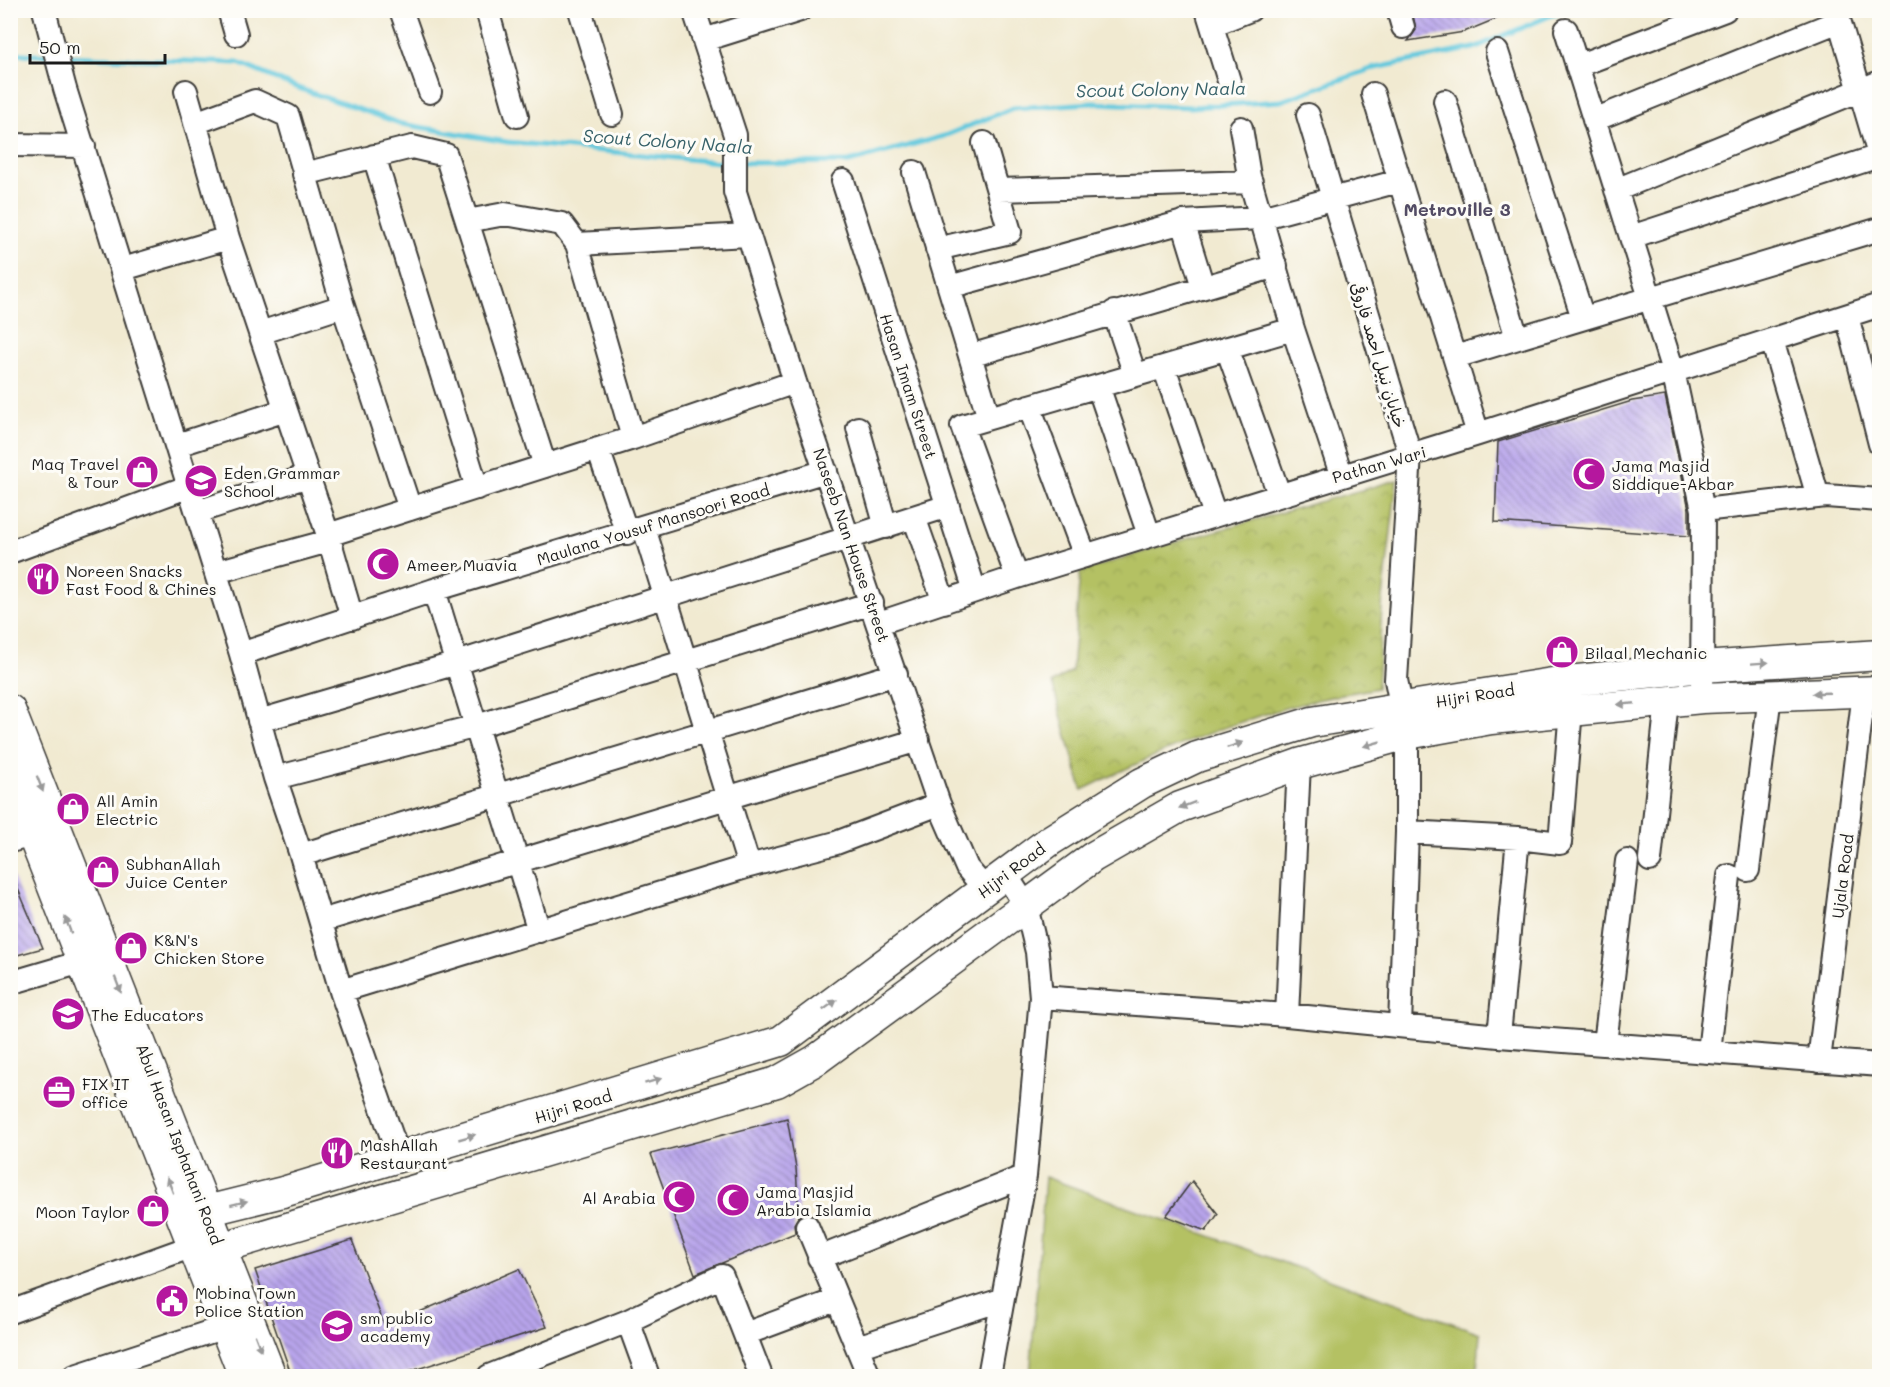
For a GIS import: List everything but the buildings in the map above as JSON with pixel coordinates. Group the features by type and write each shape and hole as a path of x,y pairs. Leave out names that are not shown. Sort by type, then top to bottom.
{"main road":[{"name":"Hijri Road","path":"204,1250 777,1082 816,1060 1093,857 1180,807 1299,764 1405,720 1559,682 1702,667 1880,655"},
{"name":"Hijri Road","path":"195,1214 399,1157 781,1041 1051,840 1131,789 1197,757 1312,722 1491,719 1571,709 1702,698 1872,692"},
{"name":"Abul Hasan Isphahani Road","path":"10,710 95,958 195,1214 225,1327 244,1377"},
{"name":"Abul Hasan Isphahani Road","path":"10,777 22,838 95,958"},
{"name":"Abul Hasan Isphahani Road","path":"204,1250 271,1377"}],"street":[{"path":"229,10 236,33"},
{"path":"401,10 430,92"},
{"path":"487,10 517,116"},
{"path":"580,10 612,114"},
{"name":"Naseeb Nan House Street","path":"694,10 735,135 735,192 748,235 795,382 876,613 939,804 967,868 996,882 1026,906 1037,951 1041,997 1025,1176 989,1377"},
{"path":"704,40 800,10"},
{"path":"1229,81 1210,18 1250,10"},
{"path":"1577,66 1725,10"},
{"path":"1594,120 1838,16 1869,86 1879,157 1631,237"},
{"path":"47,19 65,88 241,654 275,778 301,855 341,991 399,1157"},
{"path":"1566,30 1673,371 1703,510 1702,698"},
{"path":"1497,52 1582,318"},
{"path":"1616,190 1869,86"},
{"path":"186,91 228,238 329,538 352,618"},
{"path":"1373,94 1478,434"},
{"path":"195,123 255,101 288,116 344,306 410,509"},
{"path":"1445,101 1517,338"},
{"name":"خیابانِ نبیل احمد فاروقی","path":"1308,115 1410,454 1396,680 1405,720 1407,832 1400,1026"},
{"path":"1241,128 1251,182 1293,329 1341,474"},
{"path":"937,249 1011,232 984,143"},
{"path":"10,145 84,146"},
{"path":"304,174 412,147 446,155 545,466"},
{"path":"374,156 477,488"},
{"path":"914,172 989,418"},
{"name":"Hasan Imam Street","path":"843,181 975,591"},
{"path":"949,287 1183,222 1261,218 1399,181"},
{"path":"998,190 1251,182"},
{"path":"467,221 505,214 562,224 577,244 633,438"},
{"path":"1183,222 1203,287"},
{"path":"1455,357 1880,229"},
{"path":"577,244 748,235"},
{"path":"123,269 228,238"},
{"path":"970,356 1276,266"},
{"name":"Pathan Wari","path":"275,778 477,726 686,660 876,613 944,602 1341,474 1478,434 1880,305"},
{"path":"260,333 344,306"},
{"path":"1114,312 1135,375"},
{"path":"1847,316 1880,444"},
{"path":"1017,577 962,426 1293,329"},
{"path":"1772,340 1818,497"},
{"path":"1227,348 1279,494"},
{"path":"1164,367 1215,515"},
{"path":"216,572 329,538 795,382"},
{"path":"1098,386 1149,535"},
{"path":"1029,406 1085,556"},
{"path":"177,445 286,410"},
{"path":"858,428 886,526"},
{"path":"598,449 666,597 749,866"},
{"name":"Maulana Yousuf Mansoori Road","path":"241,654 434,590 826,471"},
{"path":"197,512 308,476"},
{"path":"10,552 189,486"},
{"path":"1703,510 1818,497 1880,500"},
{"path":"259,721 457,663 948,506"},
{"path":"914,517 944,602"},
{"path":"434,590 539,931"},
{"path":"301,855 896,674"},
{"name":"Ujala Road","path":"1819,1061 1872,692"},
{"path":"1709,1052 1770,695"},
{"path":"1650,860 1667,701"},
{"path":"1407,832 1518,838 1560,843 1571,709"},
{"path":"321,921 918,740"},
{"path":"1287,1015 1299,764"},
{"path":"341,991 749,866 836,843 939,804"},
{"path":"1499,1036 1518,838"},
{"path":"1605,1044 1627,861"},
{"path":"10,983 95,958"},
{"path":"1041,997 1287,1015 1499,1036 1880,1065"},
{"path":"819,1258 1025,1176"},
{"path":"807,1226 869,1377"},
{"path":"10,1312 204,1250"},
{"path":"489,1377 628,1321 722,1276 761,1377"},
{"path":"745,1334 836,1300"},
{"path":"857,1347 1001,1300"},
{"path":"628,1321 648,1377"},
{"path":"75,1377 225,1327"}],"green space":[{"path":"1397,480 1382,607 1377,688 1298,705 1225,727 1154,756 1082,790 1052,683 1072,671 1080,572 1169,544"},
{"path":"1045,1177 1480,1333 1477,1376 1030,1376"}],"waterway":[{"name":"Scout Colony Naala","path":"741,163 849,162 944,136 1013,108 1093,103 1191,107 1281,101 1371,69 1474,48 1564,10"},
{"name":"Scout Colony Naala","path":"10,53 50,56"},
{"name":"Scout Colony Naala","path":"62,56 238,63 298,88 402,124 507,142 729,163"}],"place":[{"name":"Maq Travel & Tour","path":"142,472"},
{"name":"Jama Masjid Siddique-Akbar","path":"1589,474"},
{"name":"Eden Grammar School","path":"201,481"},
{"name":"Ameer Muavia","path":"383,564"},
{"name":"Noreen Snacks Fast Food & Chines","path":"43,579"},
{"name":"Bilaal Mechanic","path":"1562,652"},
{"name":"All Amin Electric","path":"73,809"},
{"name":"SubhanAllah Juice Center","path":"103,872"},
{"name":"K&N's Chicken Store","path":"131,948"},
{"name":"The Educators","path":"68,1014"},
{"name":"FIX IT office","path":"59,1092"},
{"name":"MashAllah Restaurant","path":"337,1153"},
{"name":"Al Arabia","path":"679,1197"},
{"name":"Jama Masjid Arabia Islamia","path":"733,1200"},
{"name":"Moon Taylor","path":"153,1211"},
{"name":"Mobina Town Police Station","path":"172,1301"},
{"name":"sm public academy","path":"337,1326"}],"district":[{"name":"Metroville 3","path":"1457,209"}]}
